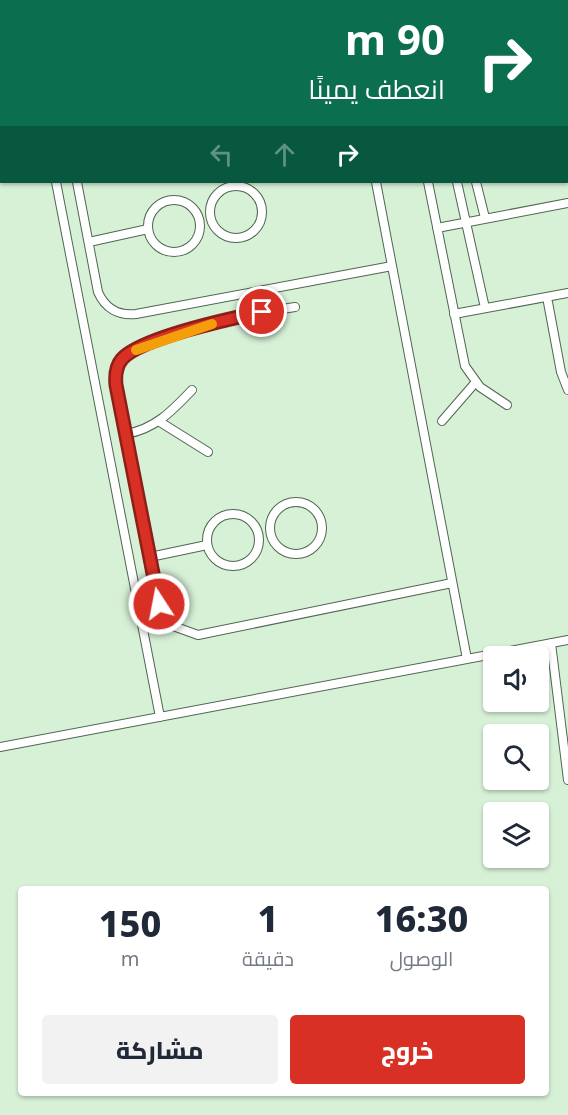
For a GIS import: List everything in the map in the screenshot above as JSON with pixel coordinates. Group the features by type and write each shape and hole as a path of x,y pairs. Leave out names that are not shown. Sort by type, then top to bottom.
{"lane":[{"path":"56,183 160,717"},
{"path":"77,183 101,299 113,310 128,315 392,266"},
{"path":"375,183 467,659"},
{"path":"428,183 465,366 475,383 507,405"},
{"path":"457,183 485,308"},
{"path":"476,183 485,218"},
{"path":"231,186 240,186 254,193 262,207 260,224 248,236 241,238 232,238 218,231 210,217 212,201 217,194 231,186"},
{"path":"169,200 184,201 191,206 200,219 201,226 196,241 190,247 176,252 161,248 155,243 148,230 150,214 161,203 169,200"},
{"path":"437,228 568,203"},
{"path":"200,219 210,217"},
{"path":"89,242 148,230"},
{"path":"454,314 568,293"},
{"path":"547,297 561,372 568,390"},
{"path":"296,307 198,327 129,353 119,364 115,377 162,613 181,630 198,634 452,583"},
{"path":"442,421 475,383"},
{"path":"126,434 144,430 160,422 192,390"},
{"path":"160,422 208,452"},
{"path":"292,503 308,505 320,517 322,524 320,540 308,552 300,554 285,551 278,546 271,532 271,524 278,510 292,503"},
{"path":"224,516 245,518 258,535 257,549 242,565 227,566 220,563 214,559 207,545 212,525 224,516"},
{"path":"258,535 271,532"},
{"path":"150,557 207,545"},
{"path":"0,747 568,640"},
{"path":"551,643 568,780"}],"slow traffic":[{"path":"136,350 212,324"}],"route":[{"path":"159,604 116,385 116,370 129,353 151,344 198,327 262,312"}]}
